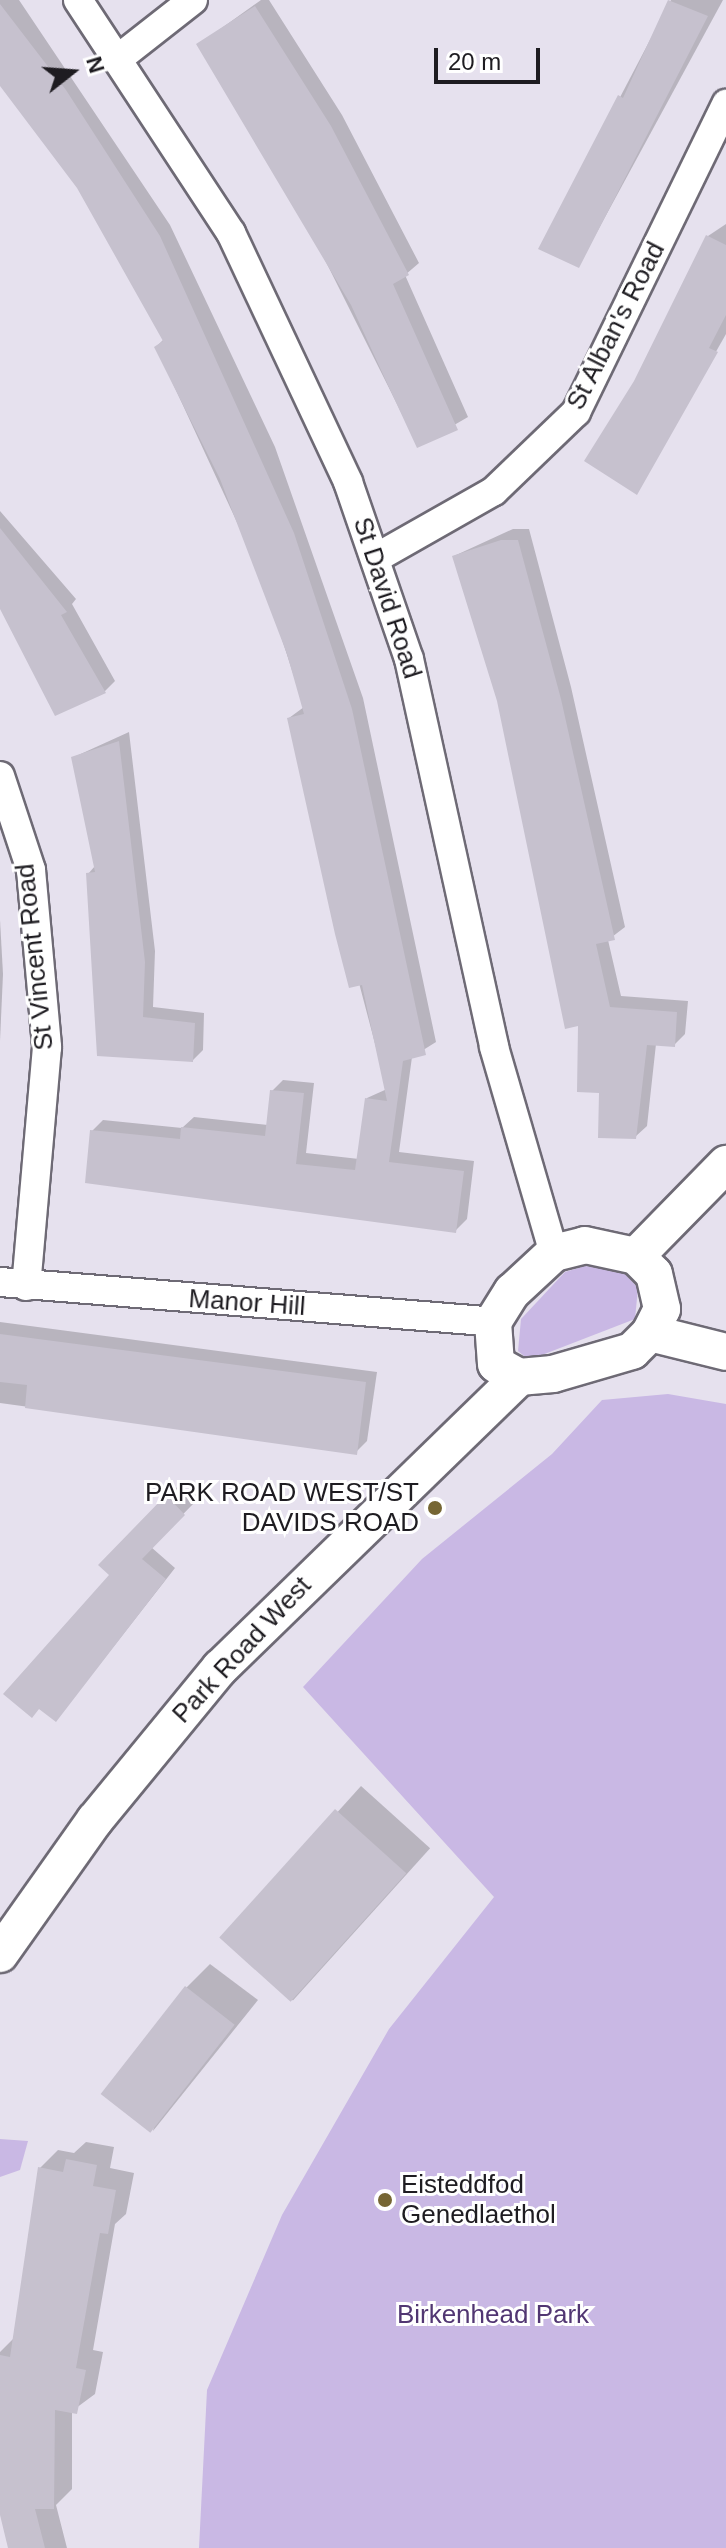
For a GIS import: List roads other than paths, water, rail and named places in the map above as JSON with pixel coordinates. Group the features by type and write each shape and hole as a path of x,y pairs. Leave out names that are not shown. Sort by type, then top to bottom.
{"street":[{"name":"St David Road","path":"78,0 119,58 270,307 376,558 409,659 494,1047 554,1253"},
{"path":"119,58 193,0"},
{"name":"St Alban's Road","path":"376,558 494,491 576,412 726,104"},
{"name":"St Vincent Road","path":"0,776 31,870 47,1047 13,1284"},
{"path":"636,1256 726,1164"},
{"path":"585,1245 636,1256 654,1274 662,1309 650,1333 632,1351 519,1377 496,1364 493,1322 554,1253 585,1245"},
{"name":"Manor Hill","path":"13,1284 493,1322"},
{"path":"650,1333 726,1352"},
{"name":"Park Road West","path":"0,1954 95,1820 220,1668 519,1377"}],"place":[{"name":"PARK ROAD WEST/ST DAVIDS ROAD","path":"435,1508"},
{"name":"Eisteddfod Genedlaethol","path":"385,2200"}],"park label":[{"name":"Birkenhead Park","path":"493,2315"}]}
